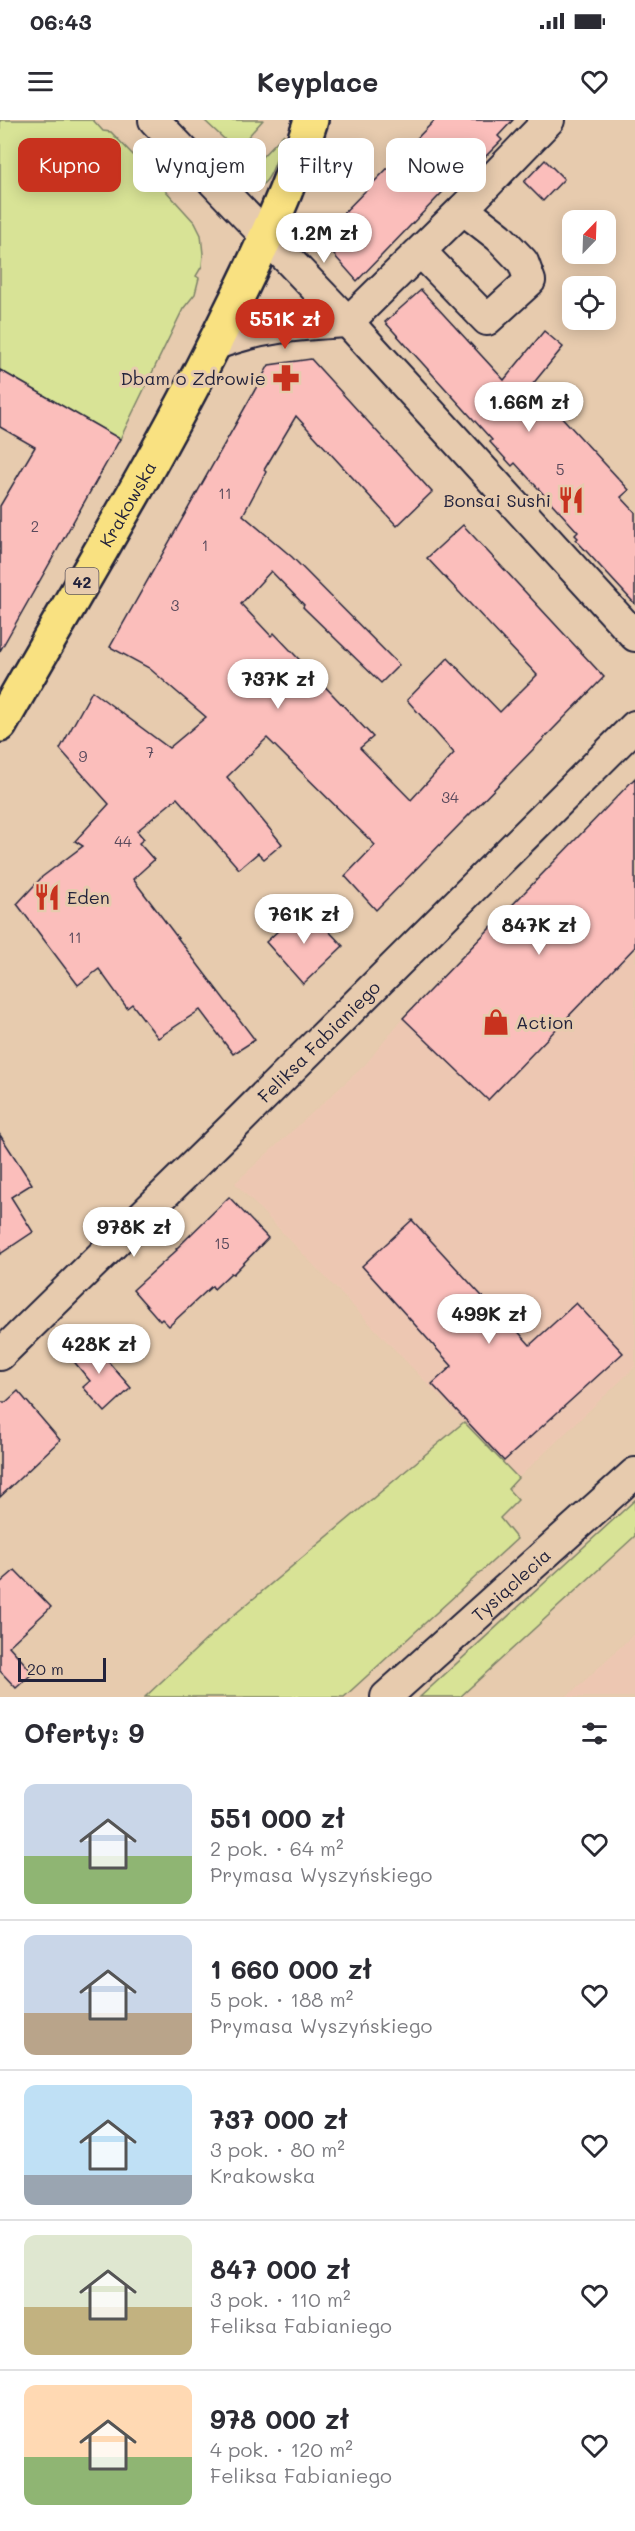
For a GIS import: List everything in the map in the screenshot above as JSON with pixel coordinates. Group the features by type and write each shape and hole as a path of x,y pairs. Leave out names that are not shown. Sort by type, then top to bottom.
{"main road":[{"name":"42","path":"214,345 266,239 300,156 311,120"},
{"name":"Krakowska","path":"0,725 165,439 214,345"}],"street":[{"path":"154,120 348,322 635,636"},
{"path":"214,345 245,333 277,327 348,322 464,209 549,120"},
{"path":"421,252 487,320 530,281 523,262 499,237 464,209"},
{"name":"Feliksa Fabianiego","path":"0,1355 243,1118 635,726"},
{"name":"Tysiąclecia","path":"386,1697 635,1473"}],"shaded area":[{"path":"635,778 635,1367 518,1478 235,1183 365,1065 403,1018"},
{"path":"635,1633 635,1697 566,1697 577,1688"}],"green space":[{"path":"0,120 93,120 103,131 111,132 117,138 18,138 18,192 121,192 121,142 133,155 133,192 167,192 195,223 201,235 202,266 196,276 199,278 195,294 183,309 120,439 0,370"},
{"path":"204,120 263,120 247,138 223,138"},
{"path":"278,140 275,165 266,180 266,153"},
{"path":"464,1422 518,1478 508,1489 518,1500 500,1518 517,1539 344,1697 145,1697 222,1625"},
{"path":"635,1500 635,1536 460,1697 420,1697"}],"building":[{"path":"435,120 513,120 498,136 502,140 486,156 486,138 417,138"},
{"path":"545,160 564,179 543,201 524,182"},
{"path":"386,170 386,192 443,192 357,281 319,238 364,192 374,192 374,182"},
{"path":"421,290 504,380 544,331 563,347 532,385 629,490 621,497 635,512 635,604 576,540 578,538 575,535 578,532 515,463 512,466 490,442 492,440 385,322"},
{"path":"311,359 432,492 397,526 296,416 264,470 266,472 243,515 292,557 399,665 381,683 303,607 304,605 271,571 241,604 271,636 274,633 373,737 360,748 411,800 454,753 407,700 448,658 500,712 537,675 427,558 463,525 604,677 376,910 345,876 375,845 267,738 227,777 282,844 264,859 258,853 239,869 177,798 137,831 144,839 139,843 154,860 133,879 255,1040 233,1054 200,1010 158,1038 132,1004 127,1008 99,969 78,985 17,904 42,877 83,846 75,841 109,804 60,749 92,691 169,748 206,717 149,668 110,647 269,365"},
{"path":"0,370 120,439 0,651 0,506 35,447 0,427"},
{"path":"635,778 635,947 488,1100 403,1018"},
{"path":"305,906 343,946 303,984 266,942"},
{"path":"0,1135 32,1184 11,1197 33,1232 0,1254"},
{"path":"229,1197 268,1238 233,1274 231,1273 214,1289 212,1286 169,1326 162,1319 160,1321 133,1290 177,1250"},
{"path":"412,1220 530,1345 576,1303 623,1353 504,1461 432,1384 452,1366 362,1266"},
{"path":"86,1336 131,1388 105,1412 83,1387 90,1381 67,1353"},
{"path":"18,1391 60,1440 0,1497 0,1402 6,1402"},
{"path":"15,1570 51,1607 9,1646 33,1673 16,1688 0,1671 0,1583"}],"place":[{"name":"Dbam o Zdrowie","path":"286,378"},
{"name":"Bonsai Sushi","path":"571,500"},
{"name":"Eden","path":"47,897"},
{"name":"Action","path":"496,1022"}]}
